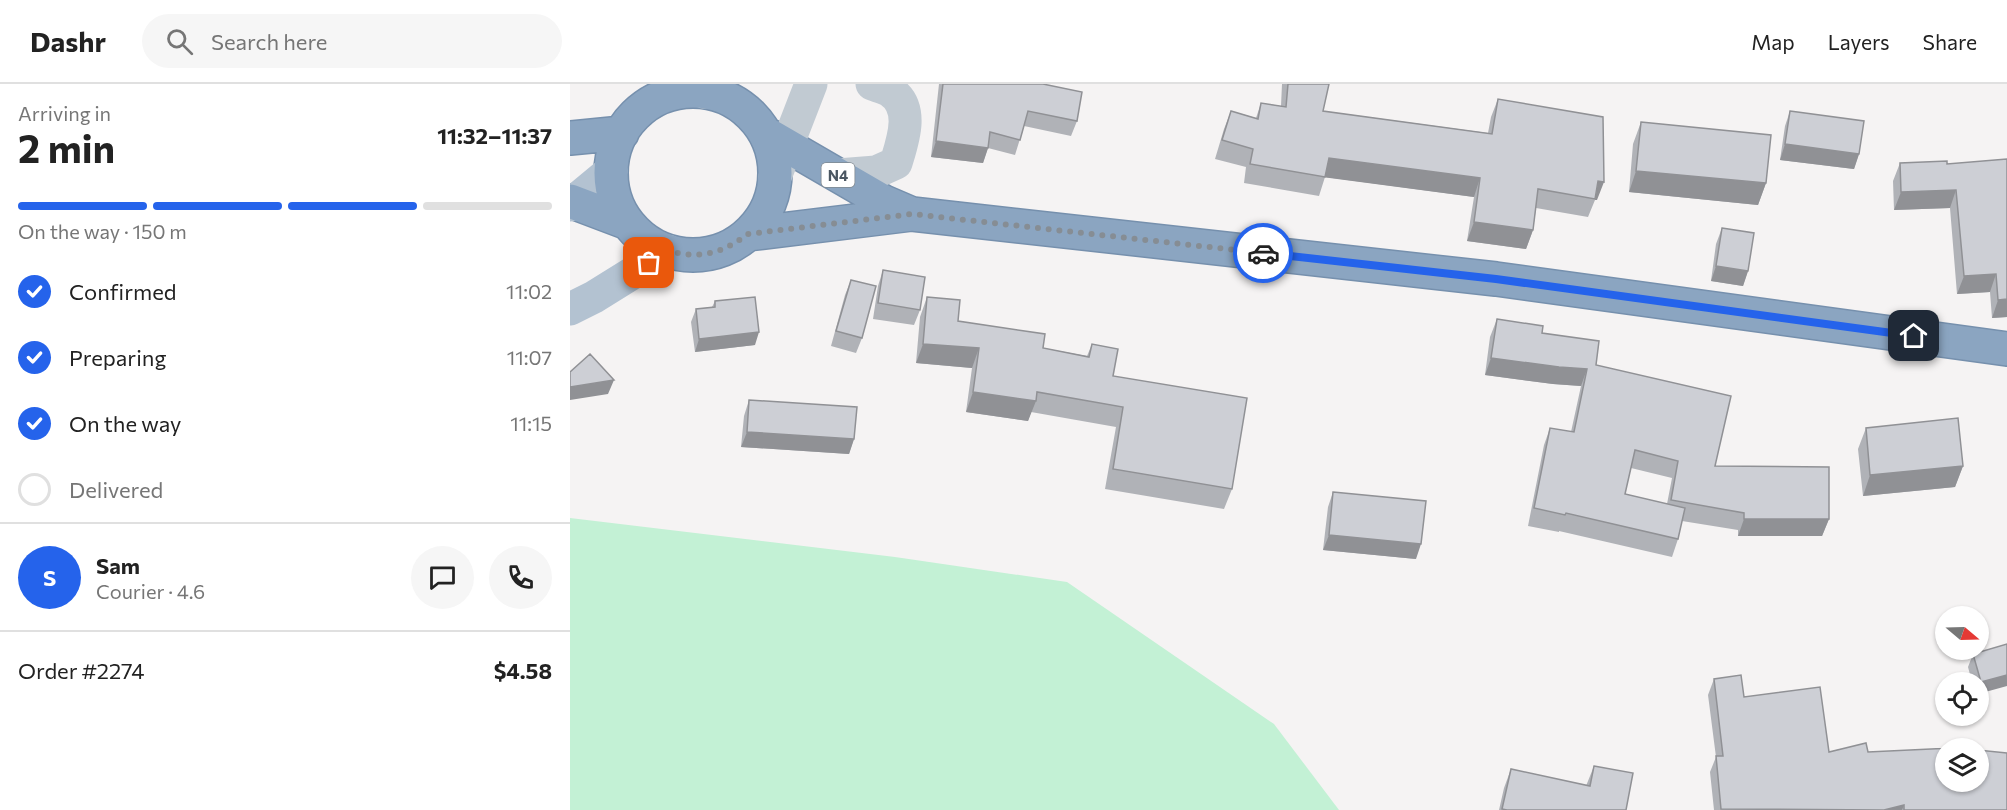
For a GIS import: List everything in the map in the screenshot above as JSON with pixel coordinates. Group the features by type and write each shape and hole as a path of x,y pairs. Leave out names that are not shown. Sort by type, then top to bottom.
{"highway":[{"name":"N4","path":"776,139 772,152 775,177 770,202 761,220 748,234 730,246 710,254 696,256 668,251 640,235 628,223 620,209 613,189 611,171 616,146 622,133 648,105 666,96 710,88 739,105 776,139 884,202 912,214"},
{"path":"570,138 622,133"},
{"name":"N4","path":"571,203 628,223"},
{"name":"N4","path":"748,234 912,214 1496,279 2007,349"}],"main road":[{"path":"571,203 611,171"},
{"path":"570,309 594,297 668,251"}],"street":[{"path":"776,139 811,84"},
{"path":"838,175 876,172 896,163 905,134 905,108 891,91 872,84"}],"green space":[{"path":"570,518 895,557 1067,582 1274,724 1339,810 570,810"}],"building":[{"path":"943,84 1043,84 1082,92 1077,121 1028,111 1020,140 990,132 988,148 936,141"},
{"path":"1288,84 1329,84 1323,111 1492,134 1498,99 1603,117 1604,182 1598,181 1595,199 1538,189 1533,230 1474,222 1480,178 1329,158 1325,177 1250,164 1253,149 1222,140 1231,111 1258,119 1261,103 1286,107"},
{"path":"1790,111 1864,121 1859,154 1785,144"},
{"path":"1641,122 1771,135 1766,183 1636,171"},
{"path":"2007,159 2007,299 1998,300 1996,274 1964,276 1956,190 1901,192 1900,163 1947,161 1947,164"},
{"path":"1722,228 1754,233 1748,271 1716,266"},
{"path":"883,270 925,277 920,310 878,303"},
{"path":"851,280 876,286 862,338 836,331"},
{"path":"755,297 759,332 699,339 696,309 715,307 715,301"},
{"path":"927,297 960,300 958,321 1045,334 1043,348 1089,357 1092,344 1118,349 1113,376 1247,398 1232,489 1113,469 1123,407 1037,392 1036,401 973,392 979,348 923,344"},
{"path":"1497,319 1543,326 1542,333 1599,341 1596,365 1731,396 1715,466 1829,467 1829,519 1744,519 1744,513 1671,500 1678,461 1635,450 1625,494 1685,508 1678,539 1566,513 1565,515 1534,508 1550,428 1574,432 1587,369 1491,358"},
{"path":"590,354 614,380 570,387 570,372"},
{"path":"749,400 857,407 854,439 747,432"},
{"path":"1958,418 1963,466 1870,475 1866,428"},
{"path":"1333,492 1426,501 1421,544 1329,535"},
{"path":"2007,644 2007,675 1989,680 1989,672 1978,672 1975,660 1989,660 1989,649"},
{"path":"1741,675 1744,697 1820,687 1829,752 1866,743 1868,752 1935,749 1935,792 1989,792 1989,751 2007,753 2007,810 1904,810 1904,805 1884,810 1721,809 1716,756 1723,756 1714,679"},
{"path":"1594,766 1633,773 1626,810 1502,809 1511,769 1590,786"}],"way so far":[{"path":"649,263 668,251 696,256 710,254 736,243 748,234 912,214 1263,253"}],"route":[{"path":"1263,253 1496,279 1914,336"}]}
